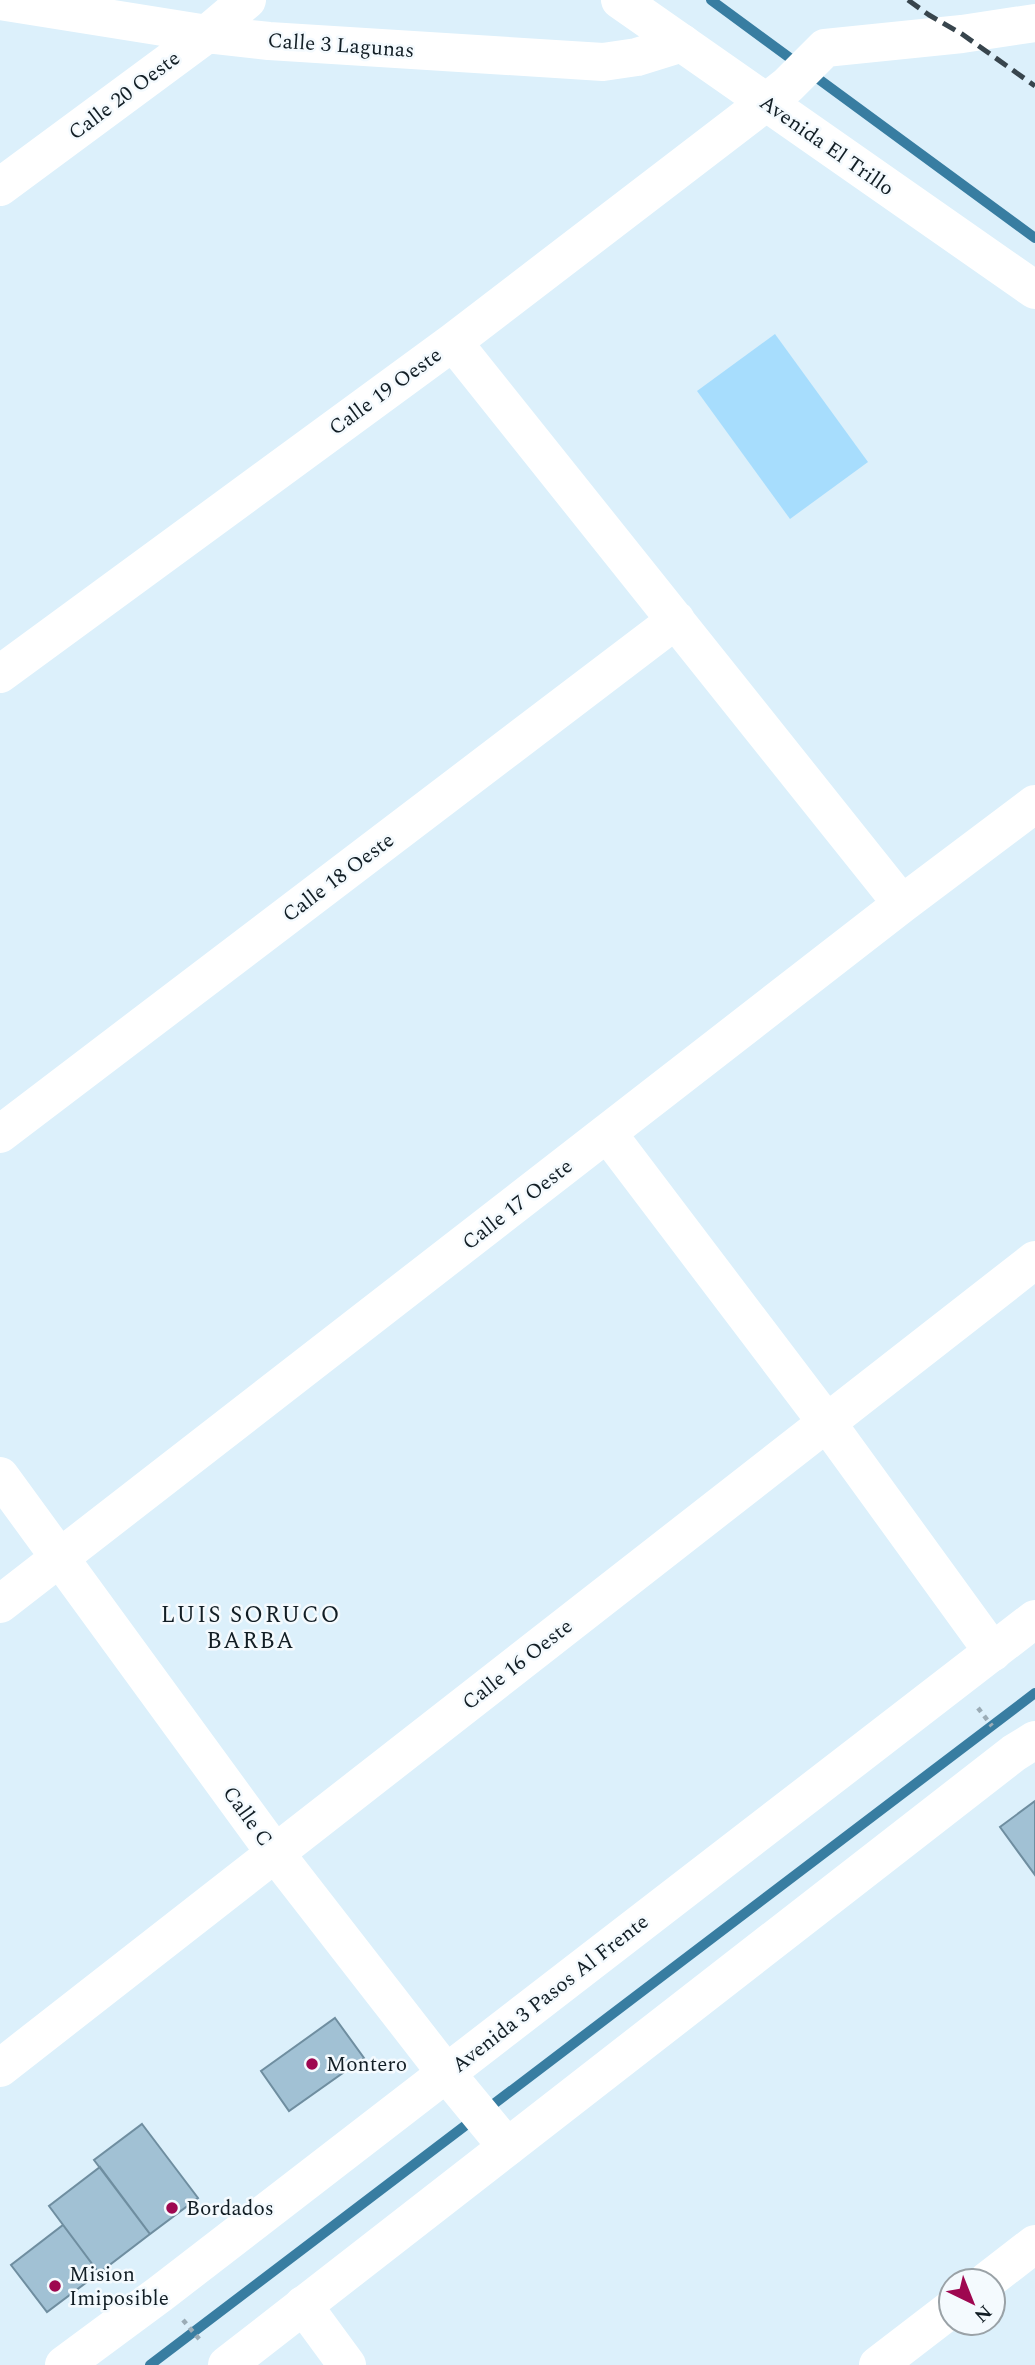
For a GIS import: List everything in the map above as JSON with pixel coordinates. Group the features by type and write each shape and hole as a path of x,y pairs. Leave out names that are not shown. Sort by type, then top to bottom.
{"street":[{"name":"Calle 20 Oeste","path":"0,187 207,34 247,0"},
{"name":"Avenida El Trillo","path":"620,0 682,43 777,94 1035,290"},
{"name":"Calle 3 Lagunas","path":"0,1 207,34 269,41 603,62 637,58 682,43"},
{"name":"Calle 19 Oeste","path":"0,674 453,342 777,94 825,48 962,34 1035,23"},
{"path":"453,342 902,904"},
{"name":"Calle 18 Oeste","path":"0,1134 676,620"},
{"name":"Calle 17 Oeste","path":"0,1604 902,904 1035,804"},
{"path":"608,1134 827,1423 993,1652"},
{"name":"Calle 16 Oeste","path":"0,2068 1035,1259"},
{"name":"Calle C","path":"0,1476 275,1853 477,2111"},
{"name":"Avenida 3 Pasos Al Frente","path":"214,2353 303,2305 477,2111 993,1652 1035,1619"},
{"name":"Avenida 3 Pasos Al Frente","path":"64,2365 477,2111 1035,1740"},
{"path":"1005,2267 1035,2244"},
{"path":"303,2305 347,2365"},
{"path":"878,2365 937,2320"}],"path":[{"path":"185,2321 214,2353"}],"shaded area":[{"path":"775,334 868,462 790,519 697,391"}],"building":[{"path":"1035,1801 1035,1875 1000,1827"},
{"name":"Montero","path":"335,2018 364,2058 289,2111 261,2071"},
{"path":"142,2124 198,2198 150,2234 94,2160"},
{"path":"100,2167 150,2234 99,2273 49,2206"},
{"path":"63,2225 99,2273 47,2312 11,2265"}],"waterway":[{"path":"711,0 1035,238"},
{"path":"150,2365 1035,1693"}],"railway":[{"path":"908,0 962,34 1035,86"}],"place":[{"name":"Montero","path":"312,2064"},
{"name":"Bordados","path":"172,2208"},
{"name":"Mision Imiposible","path":"55,2286"}],"district":[{"name":"LUIS SORUCO BARBA","path":"251,1627"}]}
